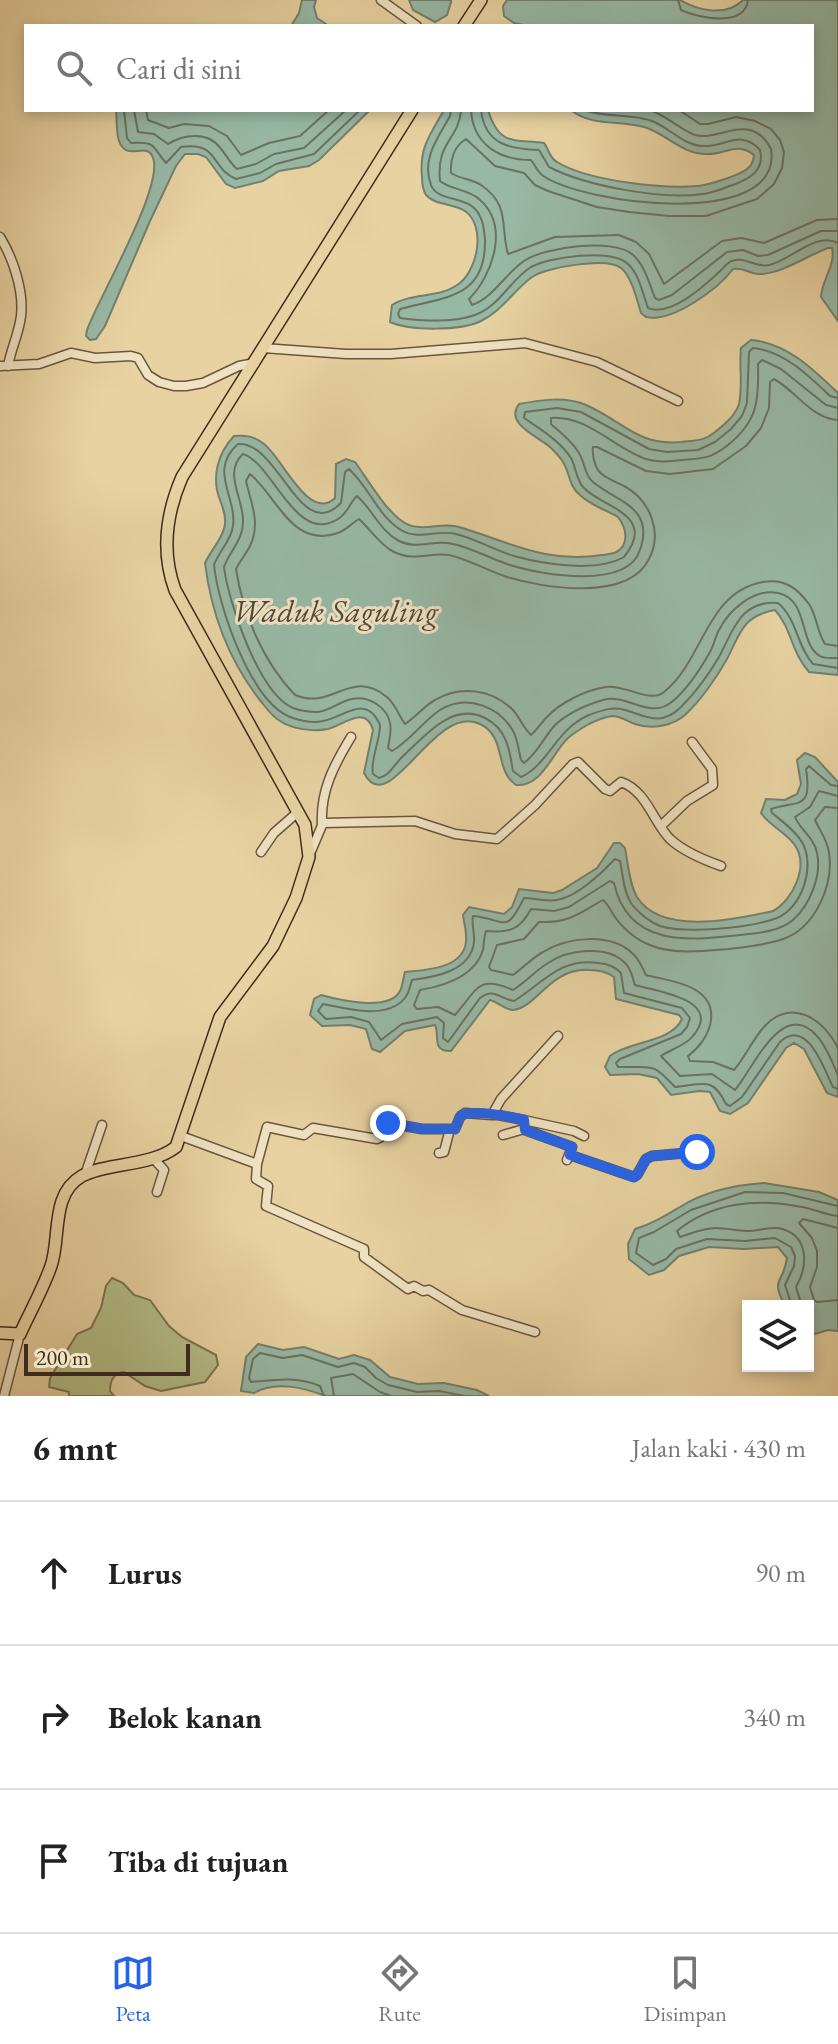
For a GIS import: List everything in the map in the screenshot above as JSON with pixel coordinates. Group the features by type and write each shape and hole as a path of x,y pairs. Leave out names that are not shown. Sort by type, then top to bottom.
{"main road":[{"path":"465,24 481,0"},
{"path":"0,1333 20,1334 53,1262 58,1214 73,1184 85,1175 173,1150 181,1136 218,1020 278,937 296,898 309,857 305,825 175,590 166,537 171,508 182,477 411,112"}],"street":[{"path":"381,0 414,24"},
{"path":"0,237 13,263 21,305 21,318 4,366 39,364 71,353 95,358 131,356 138,358 148,375 174,386 203,383 239,366 255,363"},
{"path":"263,348 391,354 493,344 535,344 597,362 678,401"},
{"path":"309,857 322,825 321,806 325,786 351,737"},
{"path":"662,825 687,801 713,785 712,769 692,742"},
{"path":"322,825 415,821 455,834 497,839 578,762 607,790 614,789 621,782 629,785 674,841 706,861 721,866"},
{"path":"261,852 274,833 298,812"},
{"path":"493,1114 505,1095 558,1036"},
{"path":"535,1332 462,1310 429,1290 423,1291 414,1286 408,1289 364,1257 364,1249 266,1206 268,1186 256,1179 257,1164 267,1127 304,1135 313,1128 377,1139 388,1123 422,1129 456,1129 465,1113 493,1114 524,1124 581,1134 570,1154"},
{"path":"503,1135 524,1124"},
{"path":"524,1124 570,1154 636,1177 646,1159 652,1156 697,1152"},
{"path":"85,1175 102,1125"},
{"path":"439,1153 444,1152 450,1129"},
{"path":"181,1136 257,1164"},
{"path":"153,1158 164,1170 157,1192"},
{"path":"4,1396 20,1334"}],"green space":[{"path":"112,1278 123,1283 134,1295 150,1300 169,1326 182,1337 216,1355 218,1365 205,1382 161,1391 145,1386 124,1372 115,1375 112,1381 110,1391 114,1396 69,1396 69,1392 49,1387 50,1378 77,1334 91,1328 101,1308 106,1286"}],"water":[{"path":"302,0 316,0 317,18 326,24 292,24"},
{"path":"409,0 451,2 447,15 435,22 413,10"},
{"path":"507,0 680,0 695,7 721,10 729,9 743,0 838,0 838,321 821,297 833,254 832,248 828,248 768,273 755,274 733,269 694,303 657,317 646,317 641,313 631,283 621,268 591,263 550,270 532,277 495,312 472,324 422,328 390,322 392,305 452,288 466,276 475,258 477,236 472,218 461,208 430,199 423,186 424,150 443,112 489,112 502,135 544,143 554,160 570,169 606,179 683,187 706,185 746,170 754,155 742,149 713,154 689,151 644,127 597,121 574,112 814,112 814,24 519,24 504,16 503,6"},
{"path":"116,112 368,112 309,166 279,171 263,181 235,188 226,184 206,157 185,154 176,166 150,221 105,326 96,339 90,340 86,336 87,330 129,242 154,172 150,153 127,150 118,137"},
{"name":"Waduk Saguling","path":"751,340 788,352 809,366 838,393 838,675 809,672 798,657 781,617 775,610 764,613 744,627 714,681 681,718 655,727 642,726 615,716 597,720 568,738 533,781 516,785 505,771 494,737 480,724 463,722 446,729 386,783 374,784 364,773 373,730 365,718 354,718 322,730 297,728 274,716 248,684 223,635 205,563 224,529 225,515 217,491 216,474 220,458 234,436 250,437 264,444 296,485 315,502 325,503 335,498 336,464 346,459 355,462 391,512 412,526 452,526 529,550 563,557 611,554 623,546 625,531 620,520 576,492 559,456 519,424 516,411 519,404 570,400 599,411 631,431 653,440 681,442 703,439 726,423 739,404 741,348"},
{"path":"805,753 815,757 838,782 838,1097 827,1093 804,1049 794,1043 786,1048 748,1103 730,1114 720,1111 710,1092 671,1095 657,1078 638,1074 610,1075 605,1067 610,1056 669,1033 682,1019 679,1015 616,999 614,977 597,970 564,975 522,1008 507,1009 490,1000 451,1051 438,1046 435,1025 405,1031 380,1052 372,1049 366,1029 350,1025 322,1026 310,1015 314,999 321,995 363,1003 386,1001 394,997 401,989 405,972 442,966 458,958 466,942 463,915 469,907 504,914 512,907 519,889 553,893 562,890 597,868 614,843 620,843 625,848 630,879 637,897 648,909 663,917 700,922 773,911 793,891 800,872 799,852 761,813 766,799 785,800 797,794 801,784 797,760"},
{"path":"764,1183 819,1192 838,1200 838,1331 814,1334 814,1300 782,1300 778,1285 787,1258 778,1247 709,1247 679,1256 664,1270 649,1275 629,1259 628,1244 635,1229 690,1201 731,1187"},
{"path":"258,1344 283,1350 304,1347 339,1359 354,1355 370,1360 390,1377 418,1384 444,1383 477,1390 489,1396 326,1396 280,1386 254,1393 241,1391 246,1357"}],"route":[{"path":"388,1123 422,1129 455,1129 465,1113 524,1120 525,1130 572,1147 570,1155 634,1177 646,1159 652,1156 697,1152"}]}
